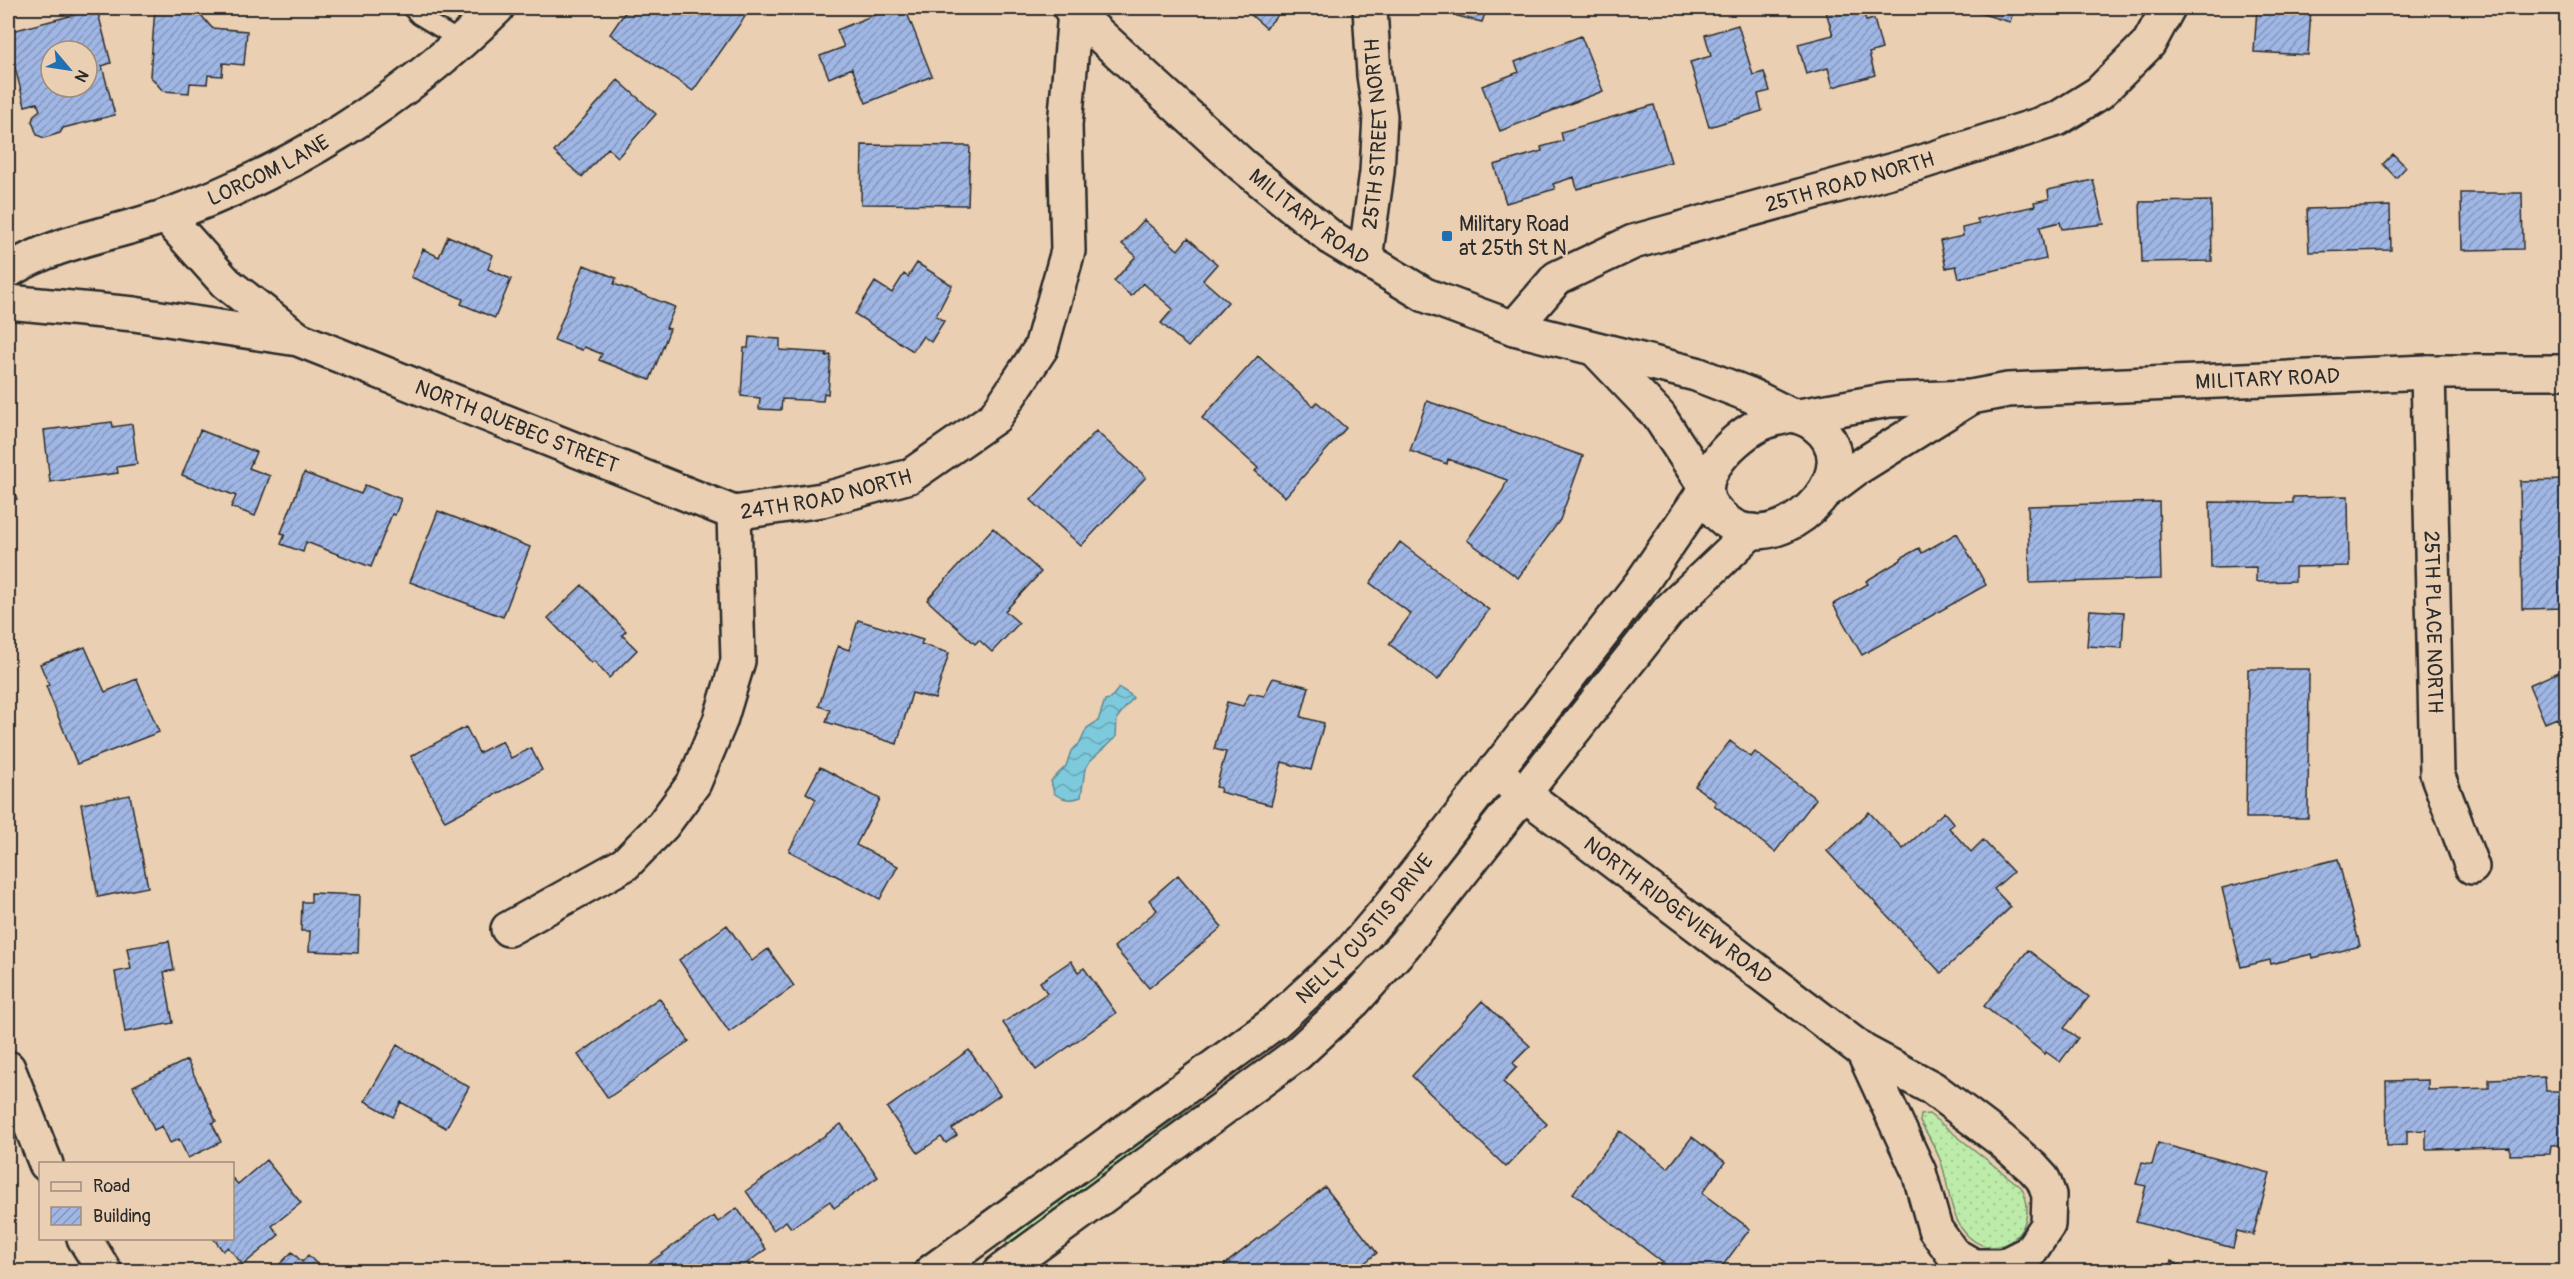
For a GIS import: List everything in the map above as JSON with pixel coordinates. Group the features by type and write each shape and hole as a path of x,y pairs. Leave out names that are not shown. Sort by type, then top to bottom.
{"street":[{"name":"LORCOM LANE","path":"8,271 60,249 166,216 274,171 385,104 462,42 497,8"},
{"name":"25TH STREET NORTH","path":"1365,259 1377,172 1380,116 1374,75 1370,8"},
{"name":"25TH ROAD NORTH","path":"1514,328 1557,278 1633,242 1918,163 2057,119 2099,93 2149,43 2168,8"},
{"name":"MILITARY ROAD","path":"1073,10 1242,165 1334,240 1425,295 1514,328 1696,374 1795,416 1888,399 1971,397 2008,390 2428,372 2566,372"},
{"name":"24TH ROAD NORTH","path":"508,929 625,864 663,825 694,783 720,721 738,662 734,513 822,500 910,476 995,417 1041,348 1068,251 1065,125 1073,10"},
{"name":"NORTH QUEBEC STREET","path":"166,216 226,283 298,339"},
{"name":"NORTH QUEBEC STREET","path":"8,302 134,314 298,339 734,513"},
{"path":"1595,349 1659,416 1706,488 1708,502 1726,521 1736,527 1752,531 1777,529 1793,524 1825,492 1833,473 1833,453 1825,433 1795,416 1763,423 1740,438 1713,467 1706,488"},
{"name":"25TH PLACE NORTH","path":"2428,372 2438,774 2472,867"},
{"name":"MILITARY ROAD","path":"1825,492 1857,468 1971,397"},
{"name":"NELLY CUSTIS DRIVE","path":"946,1267 1274,1024 1350,952 1394,901 1640,585 1706,488"},
{"name":"NELLY CUSTIS DRIVE","path":"1000,1272 1298,1054 1354,1001 1405,944 1668,611 1752,531"},
{"name":"NORTH RIDGEVIEW ROAD","path":"1494,771 1863,1051 1932,1088 2001,1140 2043,1179 2049,1195 2048,1225 2029,1253 2003,1266 1974,1266 1953,1254 1935,1229 1919,1172 1863,1051"},
{"path":"1274,1024 1298,1054"},
{"path":"8,1068 45,1162"},
{"path":"85,1240 105,1272"}],"lane":[{"path":"411,8 419,16 462,42"}],"green space":[{"path":"1242,1073 1244,1074 1010,1244 1005,1242 1006,1236"},
{"path":"1929,1114 2021,1187 2026,1202 2027,1216 2015,1238 1993,1247 1981,1245 1963,1230 1954,1214 1941,1162 1920,1122 1921,1115"}],"water":[{"path":"1119,688 1133,698 1117,718 1116,737 1090,761 1085,769 1081,797 1070,799 1060,797 1054,793 1051,781 1066,766 1071,751 1080,743 1087,728 1098,721 1105,700 1110,699"}],"building":[{"path":"155,8 195,8 212,28 247,31 244,65 223,63 222,76 208,75 207,84 190,83 189,93 163,91 150,76"},
{"path":"628,8 751,8 693,91 610,34"},
{"path":"891,8 905,8 932,76 866,103 852,68 829,78 820,56 844,47 837,30"},
{"path":"1243,8 1284,8 1266,28"},
{"path":"1459,8 1487,8 1482,22 1457,16"},
{"path":"1825,8 1863,8 1866,21 1874,19 1882,49 1869,53 1875,75 1833,87 1828,68 1806,74 1798,44 1833,35"},
{"path":"1962,8 2038,8 2035,16 2014,9 2010,22"},
{"path":"2257,8 2311,8 2308,55 2254,52"},
{"path":"97,9 111,63 102,66 115,115 63,128 60,133 44,138 37,135 32,121 34,115 40,110 37,103 25,106 8,41 8,32"},
{"path":"1738,25 1753,75 1764,72 1770,91 1758,94 1762,111 1709,127 1690,62 1711,56 1705,35"},
{"path":"1581,36 1603,91 1500,131 1482,86 1519,72 1515,62"},
{"path":"618,80 656,114 618,157 608,148 582,177 554,152"},
{"path":"1654,105 1671,162 1577,189 1574,177 1553,184 1555,189 1506,203 1494,165 1542,151 1541,147 1563,141 1561,132"},
{"path":"862,145 970,146 968,205 861,204"},
{"path":"2393,154 2406,167 2396,178 2383,164"},
{"path":"2093,180 2104,224 2062,229 2060,222 2040,227 2046,259 1959,278 1956,266 1946,268 1940,241 1963,236 1962,228 1979,224 1977,219 2035,206 2034,202 2049,199 2048,190"},
{"path":"2461,193 2522,193 2523,249 2462,250"},
{"path":"2211,201 2212,261 2142,262 2140,202"},
{"path":"2390,206 2391,250 2309,252 2307,209"},
{"path":"1144,220 1178,250 1188,238 1217,264 1203,280 1228,302 1188,347 1161,323 1173,309 1143,283 1131,296 1114,281 1136,256 1122,244"},
{"path":"448,236 493,255 488,269 511,279 495,318 461,304 463,299 411,277 423,249 439,257"},
{"path":"917,263 952,285 936,316 944,321 931,342 923,336 913,351 855,314 875,282 892,293 904,274 908,277"},
{"path":"584,265 616,278 614,284 675,307 666,328 670,329 650,380 599,360 602,354 554,340"},
{"path":"749,337 780,339 780,350 831,355 828,394 824,393 823,401 782,399 781,410 759,409 760,398 741,396 744,348 748,348"},
{"path":"1258,356 1313,406 1317,402 1346,428 1285,497 1255,471 1258,468 1202,418"},
{"path":"1427,401 1583,456 1560,520 1518,578 1467,540 1503,490 1507,480 1448,459 1447,464 1410,451"},
{"path":"112,422 113,427 132,424 137,464 117,467 118,473 50,482 44,430"},
{"path":"200,430 256,452 249,468 270,476 255,516 231,507 236,496 182,475"},
{"path":"1096,431 1146,477 1081,546 1031,500"},
{"path":"304,473 361,494 365,485 401,499 395,515 392,514 371,567 306,542 303,552 281,544 285,534 281,533"},
{"path":"8,476 17,499 8,503"},
{"path":"2566,480 2566,608 2522,609 2520,481"},
{"path":"2348,496 2349,566 2295,567 2295,581 2256,582 2256,567 2211,568 2210,502 2293,503 2293,497"},
{"path":"2159,502 2161,579 2030,583 2028,506"},
{"path":"438,511 530,547 503,617 410,582"},
{"path":"993,528 1041,572 1005,611 1019,623 992,652 979,640 975,644 927,600"},
{"path":"1957,533 1986,585 1862,655 1833,604 1868,584 1866,581 1901,558 1919,548 1922,553"},
{"path":"1400,542 1489,610 1438,680 1389,644 1411,614 1370,583"},
{"path":"582,585 626,631 622,635 637,650 609,678 594,661 591,663 548,618"},
{"path":"2090,610 2124,612 2122,648 2087,646"},
{"path":"858,620 923,640 921,644 949,653 935,699 912,693 897,744 826,722 830,710 819,706 838,646 849,650"},
{"path":"85,647 105,692 137,679 159,732 77,764 46,686 49,685 40,664"},
{"path":"2248,669 2309,669 2308,818 2246,818"},
{"path":"2566,669 2566,739 2557,718 2545,723 2529,685"},
{"path":"1273,678 1309,687 1301,717 1324,723 1311,770 1282,762 1271,805 1220,792 1221,788 1216,787 1226,752 1214,749 1227,702 1243,706 1250,693 1264,696"},
{"path":"466,727 479,753 502,741 511,758 531,748 542,770 445,821 411,756"},
{"path":"1730,741 1751,757 1755,752 1816,799 1775,852 1714,805 1716,802 1695,786"},
{"path":"2566,753 2566,770 2560,755"},
{"path":"820,767 880,799 856,845 898,866 880,899 789,851 816,799 806,793"},
{"path":"130,795 148,887 98,897 81,804"},
{"path":"1869,812 1903,849 1944,812 1954,824 1949,828 1971,852 1983,840 2013,872 1994,889 2011,907 1941,973 1827,851"},
{"path":"2338,859 2360,946 2313,958 2312,954 2271,964 2270,960 2241,967 2222,888"},
{"path":"1178,875 1222,927 1149,988 1114,947 1157,910 1149,900"},
{"path":"311,893 360,895 358,953 309,951 310,931 301,931 302,902 311,902"},
{"path":"727,925 752,961 768,949 794,986 729,1032 679,960"},
{"path":"169,941 174,970 164,972 173,1023 125,1032 115,972 131,969 127,948"},
{"path":"2028,950 2089,997 2064,1028 2078,1038 2060,1062 2046,1052 2045,1054 1984,1006"},
{"path":"1071,961 1078,972 1084,968 1116,1013 1036,1070 1003,1023 1047,993 1040,982"},
{"path":"659,998 689,1041 608,1098 578,1055"},
{"path":"1482,1001 1530,1046 1513,1063 1517,1067 1503,1082 1547,1124 1506,1167 1412,1076"},
{"path":"397,1045 469,1087 446,1128 401,1102 393,1117 365,1101"},
{"path":"969,1050 1000,1095 952,1129 957,1135 946,1143 941,1137 918,1153 887,1108"},
{"path":"187,1060 216,1121 212,1123 221,1142 188,1158 179,1139 170,1143 162,1126 154,1130 133,1086"},
{"path":"2545,1077 2546,1091 2566,1091 2566,1145 2551,1145 2550,1154 2510,1155 2510,1147 2426,1149 2426,1130 2407,1131 2407,1145 2387,1146 2386,1081 2428,1080 2428,1090 2489,1088 2489,1079"},
{"path":"841,1124 878,1177 834,1208 830,1201 791,1228 786,1221 773,1230 746,1191"},
{"path":"1620,1131 1668,1168 1692,1137 1725,1162 1702,1193 1750,1229 1718,1272 1675,1272 1573,1193"},
{"path":"2158,1143 2270,1173 2253,1235 2237,1231 2233,1248 2136,1222 2146,1186 2136,1184 2142,1163 2152,1165"},
{"path":"266,1160 301,1203 272,1226 279,1235 243,1265 228,1247 223,1251 215,1240 234,1240 234,1180 238,1184"},
{"path":"1325,1187 1377,1253 1353,1272 1316,1272 1313,1268 1308,1272 1229,1272 1224,1265"},
{"path":"737,1208 766,1249 747,1263 751,1267 745,1272 637,1272 714,1216 718,1222"},
{"path":"292,1252 302,1262 308,1255 325,1272 272,1272"},
{"path":"2171,1261 2192,1272 2166,1272"},
{"path":"584,1264 589,1272 575,1272"}],"place":[{"name":"Military Road at 25th St N","path":"1447,236"}]}
